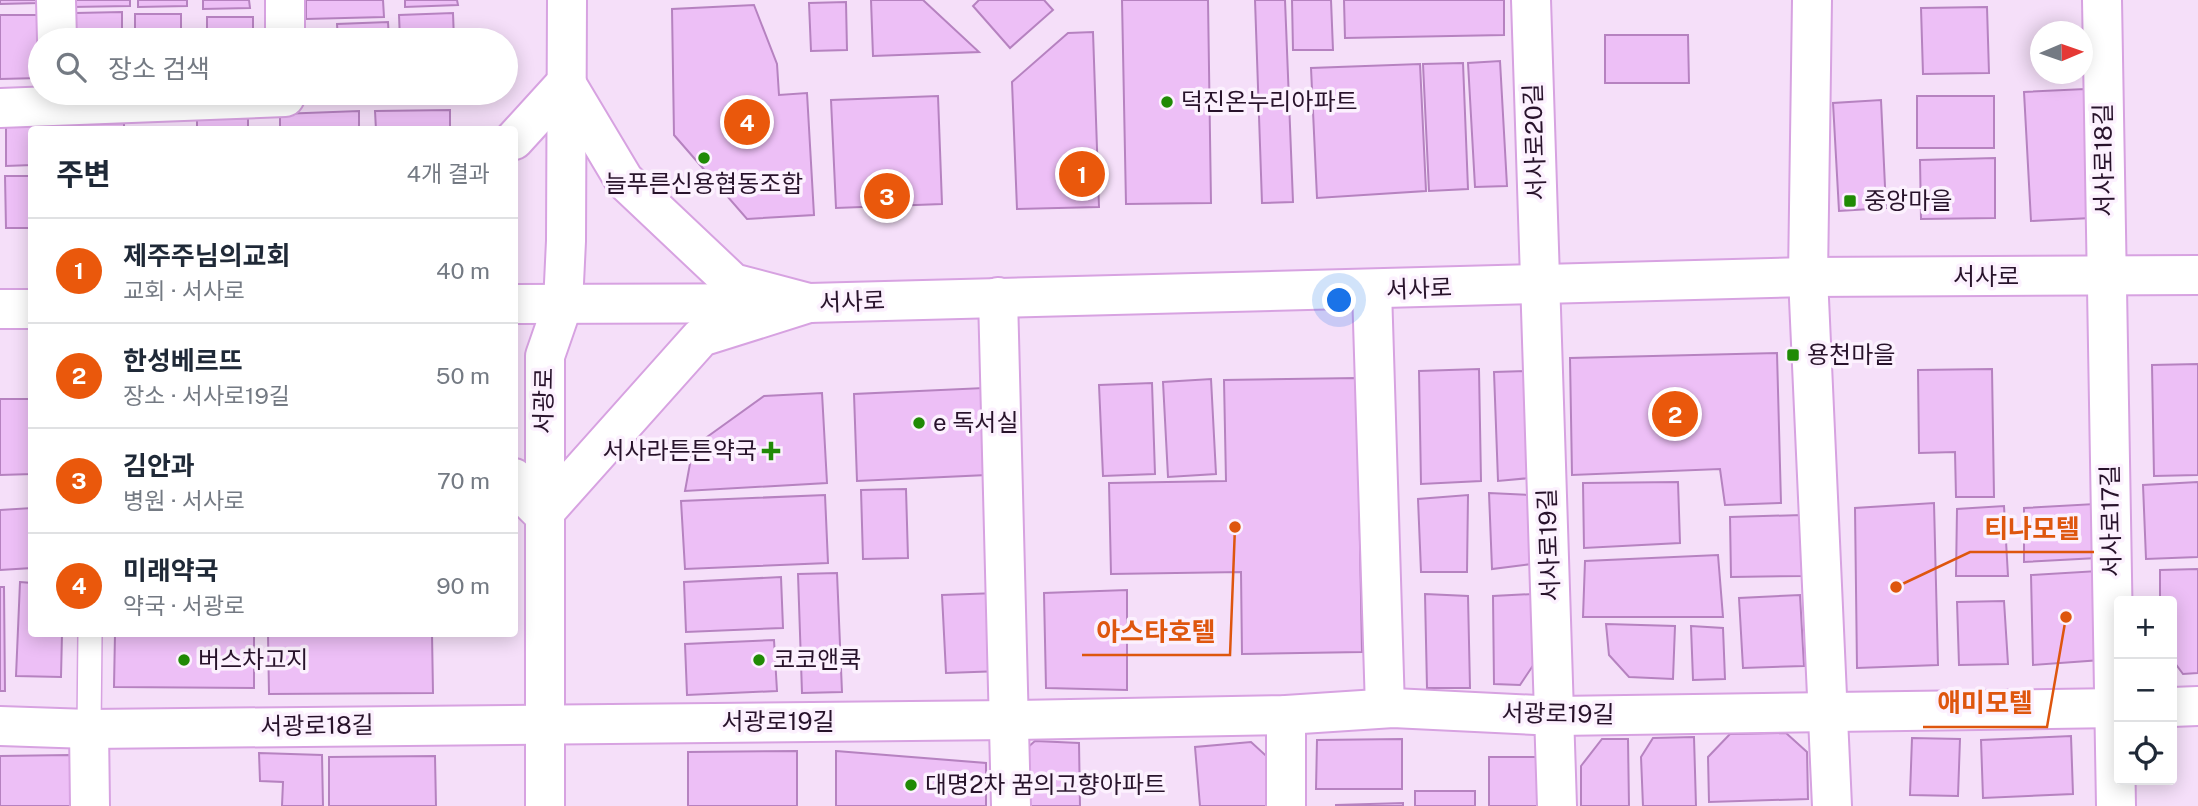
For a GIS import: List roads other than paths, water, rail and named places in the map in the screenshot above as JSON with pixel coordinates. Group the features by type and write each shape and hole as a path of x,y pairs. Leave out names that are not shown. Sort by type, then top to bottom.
{"street":[{"path":"56,0 57,28"},
{"path":"285,0 285,28"},
{"name":"서광로","path":"545,806 545,356 563,304 567,0"},
{"name":"서사로20길","path":"1531,0 1539,284"},
{"path":"1812,0 1808,277 1830,712 1832,806"},
{"name":"서사로18길","path":"2102,0 2106,277"},
{"path":"518,136 566,83 624,180 733,283 809,303"},
{"path":"0,108 28,104"},
{"name":"서사로","path":"518,304 809,303 1808,277 2198,275"},
{"name":"서사로17길","path":"2106,277 2116,659"},
{"name":"서사로19길","path":"1539,284 1557,716 1557,806"},
{"path":"1371,290 1385,708"},
{"path":"998,297 1011,720 1011,806"},
{"path":"518,486 543,514 701,337 809,303"},
{"path":"0,309 28,309"},
{"path":"2177,707 2198,706"},
{"name":"서광로19길","path":"544,723 1011,720 1286,715 1385,708 1557,716 2114,708"},
{"path":"1286,715 1286,806"},
{"name":"서사로17길","path":"2116,806 2117,722"},
{"name":"서광로18길","path":"0,726 89,729 544,723"},
{"path":"89,729 89,806"}],"lane":[{"path":"89,729 90,637"}],"place":[{"name":"덕진온누리아파트","path":"1167,102"},
{"name":"미래약국","path":"747,122"},
{"name":"늘푸른신용협동조합","path":"704,158"},
{"name":"제주주님의교회","path":"1082,174"},
{"name":"김안과","path":"887,196"},
{"name":"중앙마을","path":"1850,201"},
{"name":"용천마을","path":"1793,355"},
{"name":"한성베르뜨","path":"1675,414"},
{"name":"e 독서실","path":"919,423"},
{"name":"서사라튼튼약국","path":"771,451"},
{"name":"아스타호텔","path":"1235,527"},
{"name":"티나모텔","path":"1896,587"},
{"name":"애미모텔","path":"2066,617"},
{"name":"버스차고지","path":"184,660"},
{"name":"코코앤쿡","path":"759,660"},
{"name":"대명2차 꿈의고향아파트","path":"911,785"}]}
